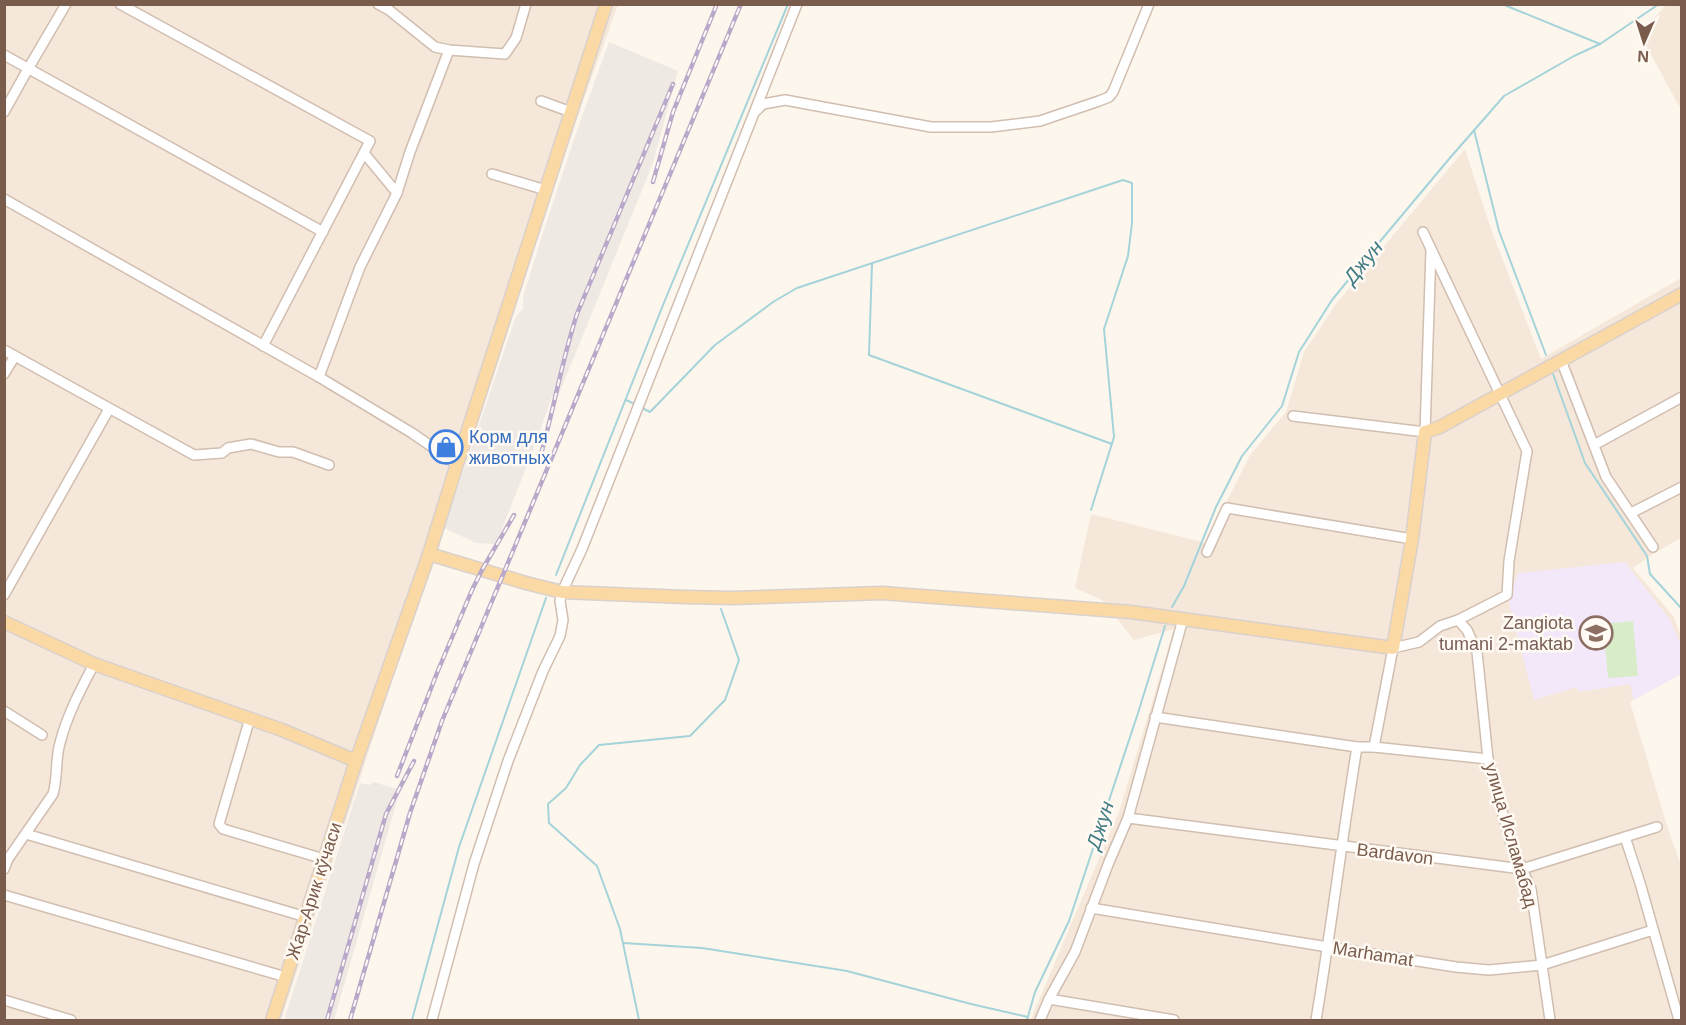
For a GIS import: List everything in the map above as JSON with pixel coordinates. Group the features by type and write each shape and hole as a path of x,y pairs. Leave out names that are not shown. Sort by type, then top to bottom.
{"main road":[{"name":"Жар-Арик кўчаси","path":"272,1020 356,761 429,554 456,464 606,4"},
{"path":"429,554 526,583 562,591 732,598 882,593 1131,612 1393,648 1412,539 1425,432 1440,427 1682,294"},
{"path":"4,622 94,664 249,718 356,761"}],"street":[{"path":"4,112 66,4"},
{"path":"120,4 370,141 263,346"},
{"path":"378,4 390,7 435,47 505,54 516,38 526,4"},
{"path":"432,1020 474,864 508,761 543,671 560,636 563,620 560,601 562,591 582,549 797,4"},
{"path":"762,94 871,117 932,127 991,127 1040,121 1109,97 1149,4"},
{"path":"319,378 360,267 397,193 449,50"},
{"path":"4,55 323,232"},
{"path":"754,112 764,104 785,100"},
{"path":"540,101 571,112"},
{"path":"364,153 397,193"},
{"path":"492,174 546,189"},
{"path":"4,199 319,378 412,433 456,464"},
{"path":"1374,747 1393,648 1419,642 1440,626 1458,620 1508,595 1509,561 1527,452 1423,232"},
{"path":"1293,416 1425,432 1431,248"},
{"path":"4,350 194,455 222,453 228,448 251,444 279,452 293,452 329,465"},
{"path":"4,374 15,356"},
{"path":"1561,360 1606,477 1653,547"},
{"path":"1594,445 1682,397"},
{"path":"4,595 110,409"},
{"path":"1631,513 1682,487"},
{"path":"1207,552 1227,508 1412,539"},
{"path":"1040,1020 1075,952 1128,818 1183,619"},
{"name":"улица Исламабад","path":"1458,620 1467,630 1478,652 1488,759 1511,844 1531,889 1550,1020"},
{"path":"4,869 6,858 27,834 53,795 57,782 59,744 70,712 94,664"},
{"path":"4,711 42,735"},
{"path":"1155,717 1357,747 1488,759"},
{"path":"249,718 220,827 223,830 324,860"},
{"path":"1316,1020 1357,747"},
{"name":"Bardavon","path":"1128,818 1522,869 1657,827"},
{"path":"27,834 306,917"},
{"path":"1625,837 1679,1020"},
{"path":"4,895 286,977"},
{"name":"Marhamat","path":"1091,908 1456,967 1489,970 1542,965 1653,930"},
{"path":"1049,999 1174,1020"},
{"path":"4,1000 70,1020"}],"shaded area":[{"path":"5,5 618,5 570,137 281,1020 5,1020"},
{"path":"1666,5 1681,5 1681,110 1640,34"},
{"path":"609,42 678,71 653,163 557,399 552,397 496,544 476,543 444,528 516,316 523,309 523,297 542,236"},
{"path":"1465,149 1491,229 1541,359 1681,278 1681,538 1633,568 1674,617 1681,636 1681,672 1630,702 1681,865 1681,1020 1031,1020 1120,809 1174,629 1134,640 1102,600 1075,588 1091,514 1206,543 1250,455 1286,412 1304,352 1336,304"},
{"name":"Zangiota tumani 2-maktab","path":"1625,562 1670,620 1681,645 1681,674 1634,700 1630,684 1579,692 1577,687 1534,700 1508,599 1518,573"},
{"path":"374,782 400,790 334,1020 284,1020 360,783 369,785"}],"green space":[{"path":"1633,621 1638,676 1608,678 1603,624"}],"waterway":[{"path":"556,575 663,305 788,4"},
{"path":"1502,4 1600,44"},
{"name":"Джун","path":"1172,607 1184,586 1216,507 1242,456 1282,406 1299,352 1332,300 1504,96 1574,56 1600,44 1659,4"},
{"path":"1474,130 1499,231 1546,355"},
{"path":"642,408 650,412 715,345 773,302 797,288 1123,180 1132,183 1132,223 1128,256 1104,329 1114,437 1091,510"},
{"path":"872,264 869,355 1112,444"},
{"path":"1552,371 1585,463 1647,556 1650,574 1682,609"},
{"path":"626,400 637,405"},
{"path":"412,1020 459,847 546,598"},
{"path":"639,1020 620,929 597,866 549,823 548,804 566,788 580,765 599,745 690,736 725,700 739,660 721,609"},
{"name":"Джун","path":"1027,1020 1035,992 1069,921 1165,626"},
{"path":"623,943 702,948 847,971 1028,1017"}],"railway":[{"path":"653,182 673,112 717,4"},
{"path":"350,1020 410,813 442,721 741,4"},
{"path":"541,454 577,314 673,84"},
{"path":"397,776 472,590 514,515"},
{"path":"327,1020 386,814 414,761"}],"place":[{"name":"Корм для животных","path":"446,447"},
{"name":"Zangiota tumani 2-maktab","path":"1596,633"}]}
